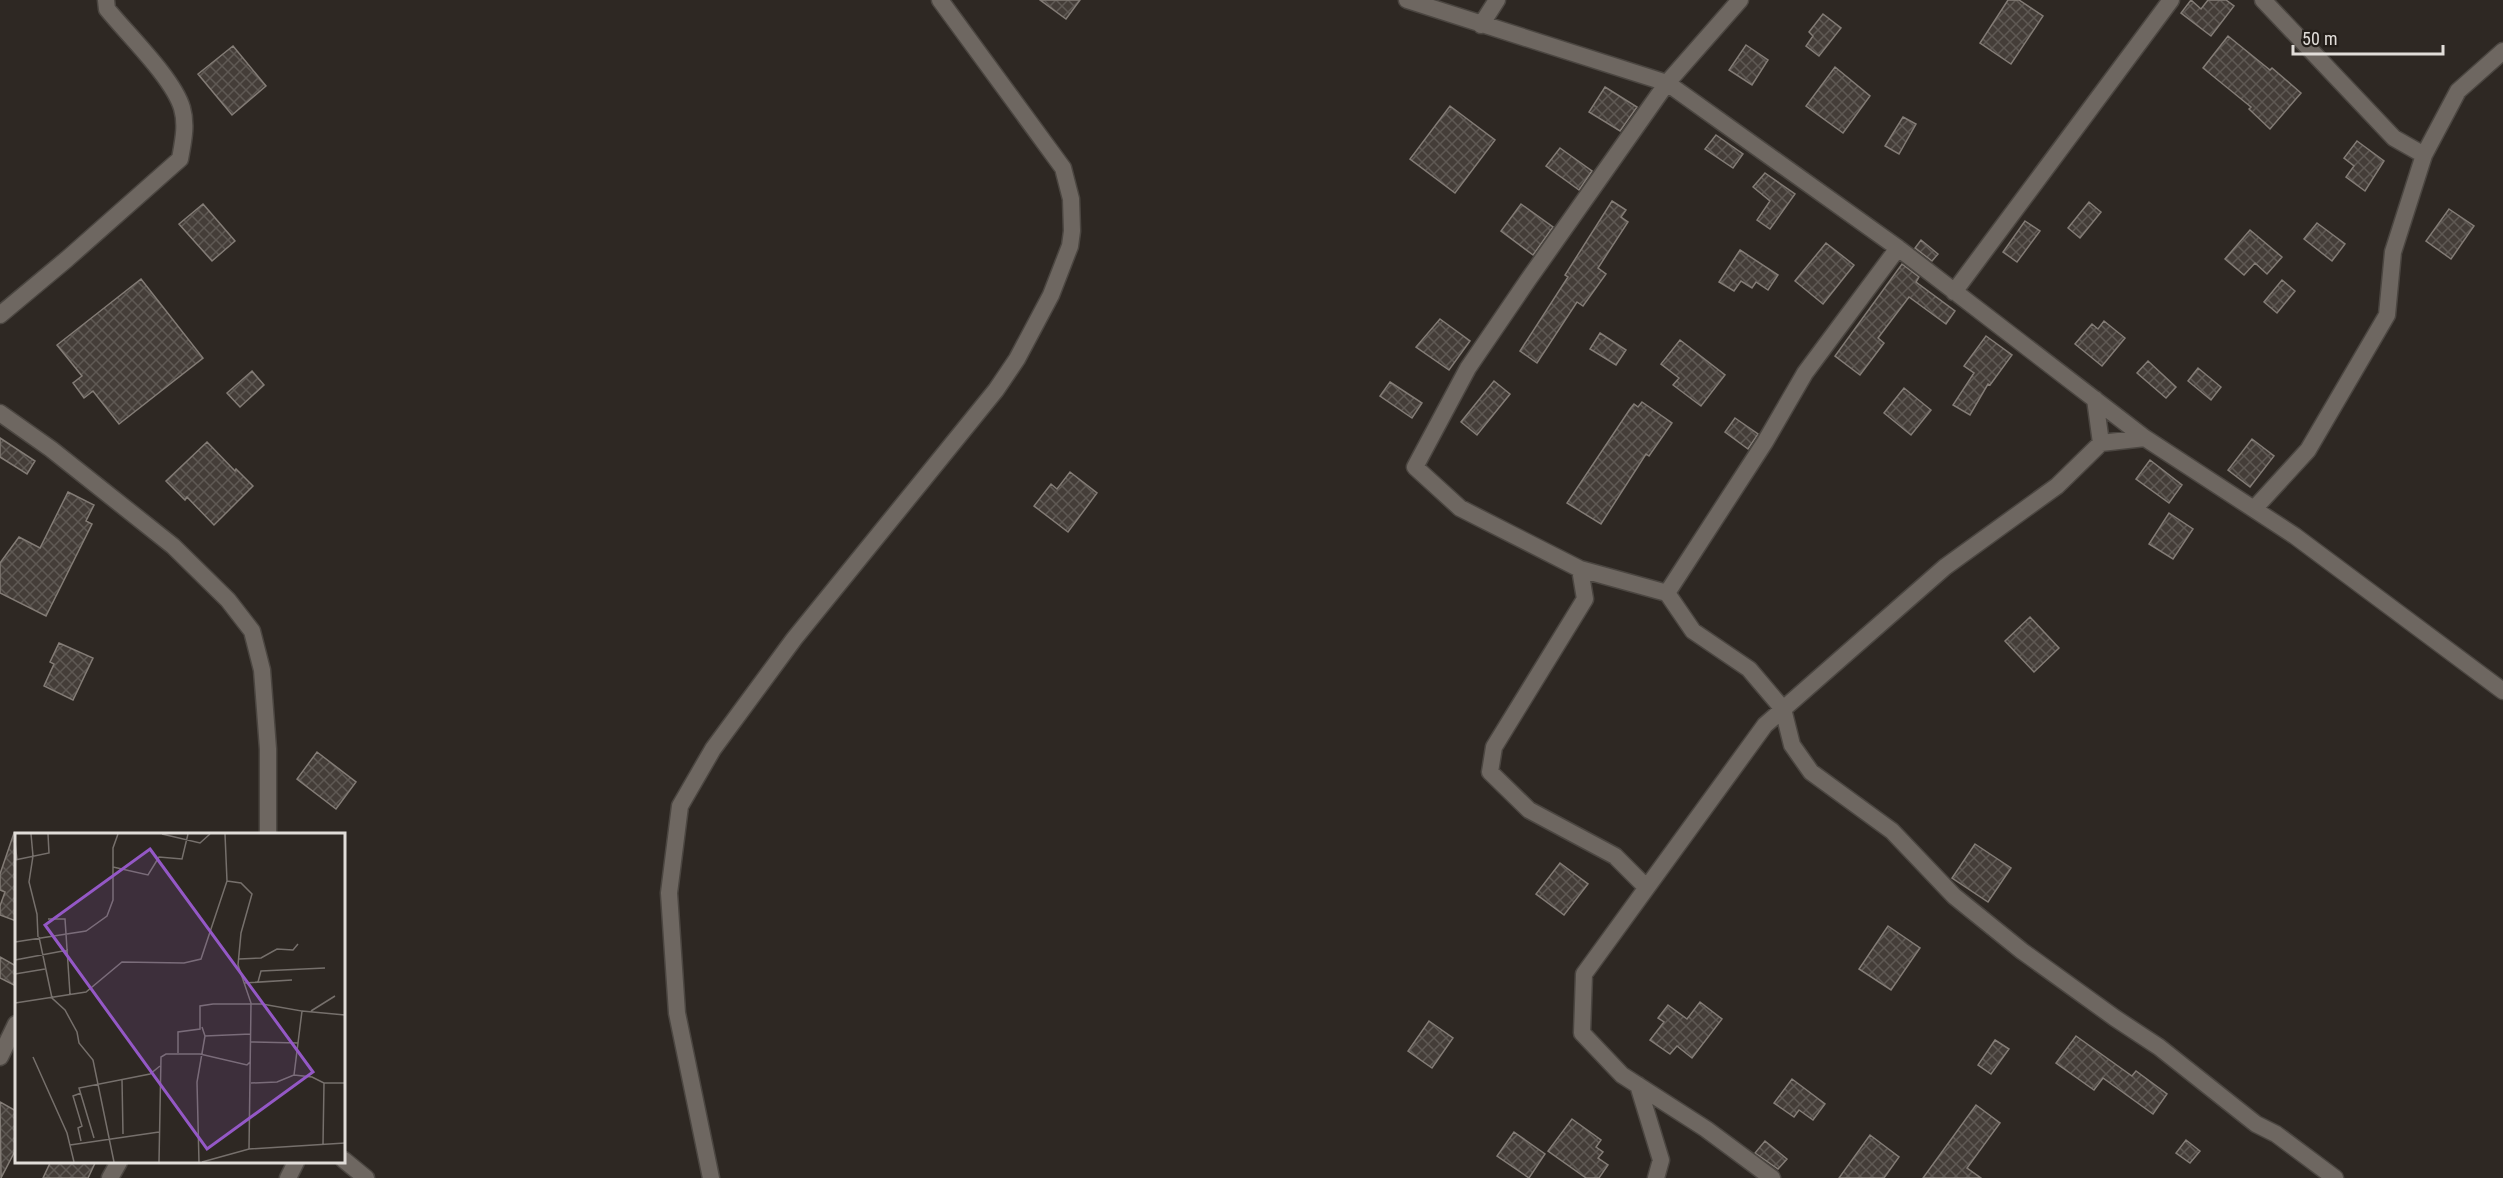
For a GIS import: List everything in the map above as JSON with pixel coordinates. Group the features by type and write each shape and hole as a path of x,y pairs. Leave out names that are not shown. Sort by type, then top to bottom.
{"street":[{"path":"0,315 180,159 185,126 182,108 171,86 107,9 106,0"},
{"path":"711,1178 676,1013 669,893 680,806 712,749 794,639 996,390 1035,328 1070,246 1071,199 1063,168 940,0"},
{"path":"1407,0 1667,84 1898,248 2145,438 2295,536 2503,691"},
{"path":"1481,25 1497,0"},
{"path":"1740,0 1667,84 1468,368 1415,467 1460,508 1580,569 1667,593 1693,631 1749,669 1783,709 1792,745 1811,772 1892,831 1954,896 2022,951 2159,1047 2242,1114 2276,1134 2335,1178"},
{"path":"1954,292 2171,0"},
{"path":"2264,0 2394,138 2424,155"},
{"path":"2254,509 2308,450 2387,315 2393,252 2424,155 2458,91 2503,51"},
{"path":"1667,593 1765,442 1805,373 1898,248"},
{"path":"2095,399 2101,443"},
{"path":"0,413 51,449 172,546 228,600 252,631 262,670 268,749 268,833"},
{"path":"1772,1178 1706,1129 1622,1075 1582,1033 1584,974 1765,725 1945,567 2057,486 2101,443 2145,438"},
{"path":"1580,569 1585,599 1494,747 1490,772 1529,810 1615,856 1646,887"},
{"path":"0,1057 15,1026"},
{"path":"1638,1085 1661,1160 1656,1178"},
{"path":"345,1161 366,1178"},
{"path":"110,1178 118,1163"},
{"path":"288,1178 295,1163"}],"building":[{"path":"1040,0 1080,0 1066,19"},
{"path":"2008,0 2019,0 2043,16 2011,64 1980,43"},
{"path":"2191,0 2201,9 2208,0 2226,0 2234,6 2211,36 2181,13"},
{"path":"1823,14 1841,28 1819,56 1806,46 1813,36 1809,32"},
{"path":"2228,36 2270,70 2272,68 2301,93 2270,129 2249,109 2251,107 2203,68"},
{"path":"1746,45 1768,60 1752,85 1729,70"},
{"path":"233,46 266,86 232,115 198,74"},
{"path":"1835,67 1870,96 1843,133 1806,106"},
{"path":"1605,87 1637,107 1620,131 1589,112"},
{"path":"1450,106 1495,140 1455,193 1410,159"},
{"path":"1903,117 1916,124 1899,154 1885,146"},
{"path":"1716,135 1743,154 1733,168 1705,149"},
{"path":"2357,141 2384,161 2365,191 2346,177 2354,166 2344,158"},
{"path":"1560,148 1592,171 1579,190 1546,166"},
{"path":"1765,173 1795,194 1770,229 1757,220 1770,201 1753,187"},
{"path":"1612,201 1626,210 1621,217 1628,222 1598,268 1606,274 1583,306 1577,302 1537,363 1520,351 1568,277 1565,275"},
{"path":"2089,202 2101,212 2080,238 2068,228"},
{"path":"203,204 235,241 212,261 179,224"},
{"path":"1521,204 1553,227 1533,255 1501,231"},
{"path":"2449,209 2474,226 2451,259 2426,241"},
{"path":"2025,221 2040,231 2017,262 2003,252"},
{"path":"2317,223 2345,244 2332,261 2304,239"},
{"path":"2250,230 2282,257 2267,274 2255,263 2244,275 2225,259"},
{"path":"1921,240 1938,254 1932,261 1915,248"},
{"path":"1826,243 1854,265 1823,304 1795,281"},
{"path":"1740,250 1778,275 1768,290 1756,282 1752,288 1741,281 1734,291 1719,282"},
{"path":"1902,264 1919,277 1916,282 1955,311 1946,324 1909,297 1878,338 1884,343 1860,375 1835,356"},
{"path":"141,279 203,358 119,424 93,391 84,398 73,383 82,376 57,345"},
{"path":"2282,280 2295,291 2277,313 2264,302"},
{"path":"1440,319 1470,341 1449,370 1416,347"},
{"path":"2104,321 2125,338 2102,366 2075,344 2092,324 2098,329"},
{"path":"1600,333 1626,350 1616,365 1590,349"},
{"path":"1986,336 2012,355 1990,385 1988,384 1970,415 1953,405 1974,373 1964,366"},
{"path":"1680,340 1725,375 1701,406 1673,385 1679,378 1661,364"},
{"path":"2148,361 2176,387 2166,398 2137,373"},
{"path":"2198,368 2221,387 2211,400 2188,381"},
{"path":"252,371 264,385 240,407 227,393"},
{"path":"1494,381 1510,394 1477,435 1461,422"},
{"path":"1390,382 1422,403 1412,418 1380,396"},
{"path":"1904,388 1931,410 1911,435 1884,413"},
{"path":"1642,402 1672,423 1649,456 1646,454 1601,524 1567,503 1630,409 1634,404 1638,407"},
{"path":"1735,418 1758,434 1748,449 1725,432"},
{"path":"0,438 35,461 27,474 0,457"},
{"path":"2252,439 2274,456 2250,487 2228,470"},
{"path":"207,442 253,486 214,525 187,497 185,500 166,481"},
{"path":"2150,460 2182,485 2169,503 2136,479"},
{"path":"1070,472 1097,493 1068,532 1034,506 1051,484 1057,489"},
{"path":"68,492 94,505 86,521 92,524 46,616 0,593 0,563 19,537 40,548"},
{"path":"2169,513 2193,529 2173,559 2149,544"},
{"path":"2030,617 2059,648 2034,672 2005,641"},
{"path":"59,643 93,658 73,700 44,686 54,664 50,662"},
{"path":"317,752 356,782 336,809 297,779"},
{"path":"14,833 15,921 0,915 0,906 5,892 0,890 0,874"},
{"path":"1975,844 2011,868 1988,902 1952,878"},
{"path":"1560,863 1588,884 1564,915 1536,894"},
{"path":"1888,926 1920,948 1891,990 1859,969"},
{"path":"0,957 15,965 15,986 0,978"},
{"path":"1700,1002 1722,1019 1692,1058 1677,1046 1670,1054 1650,1040 1664,1022 1658,1018 1668,1005 1687,1019"},
{"path":"1429,1021 1453,1038 1432,1068 1408,1051"},
{"path":"2076,1036 2132,1076 2136,1071 2167,1094 2153,1114 2103,1078 2094,1090 2056,1063"},
{"path":"1995,1040 2009,1049 1991,1074 1978,1065"},
{"path":"1792,1079 1825,1104 1813,1120 1799,1110 1794,1117 1774,1103"},
{"path":"0,1102 15,1110 15,1151 1,1178"},
{"path":"1976,1105 2000,1123 1967,1168 1981,1178 1923,1178"},
{"path":"1572,1119 1601,1140 1596,1147 1603,1152 1598,1158 1608,1165 1599,1178 1586,1178 1548,1151"},
{"path":"1514,1132 1545,1154 1529,1178 1497,1156"},
{"path":"1870,1135 1899,1157 1884,1178 1839,1178"},
{"path":"2186,1140 2200,1151 2190,1163 2176,1153"},
{"path":"1765,1141 1787,1159 1778,1169 1755,1153"},
{"path":"50,1163 95,1163 88,1178 43,1178"}]}
